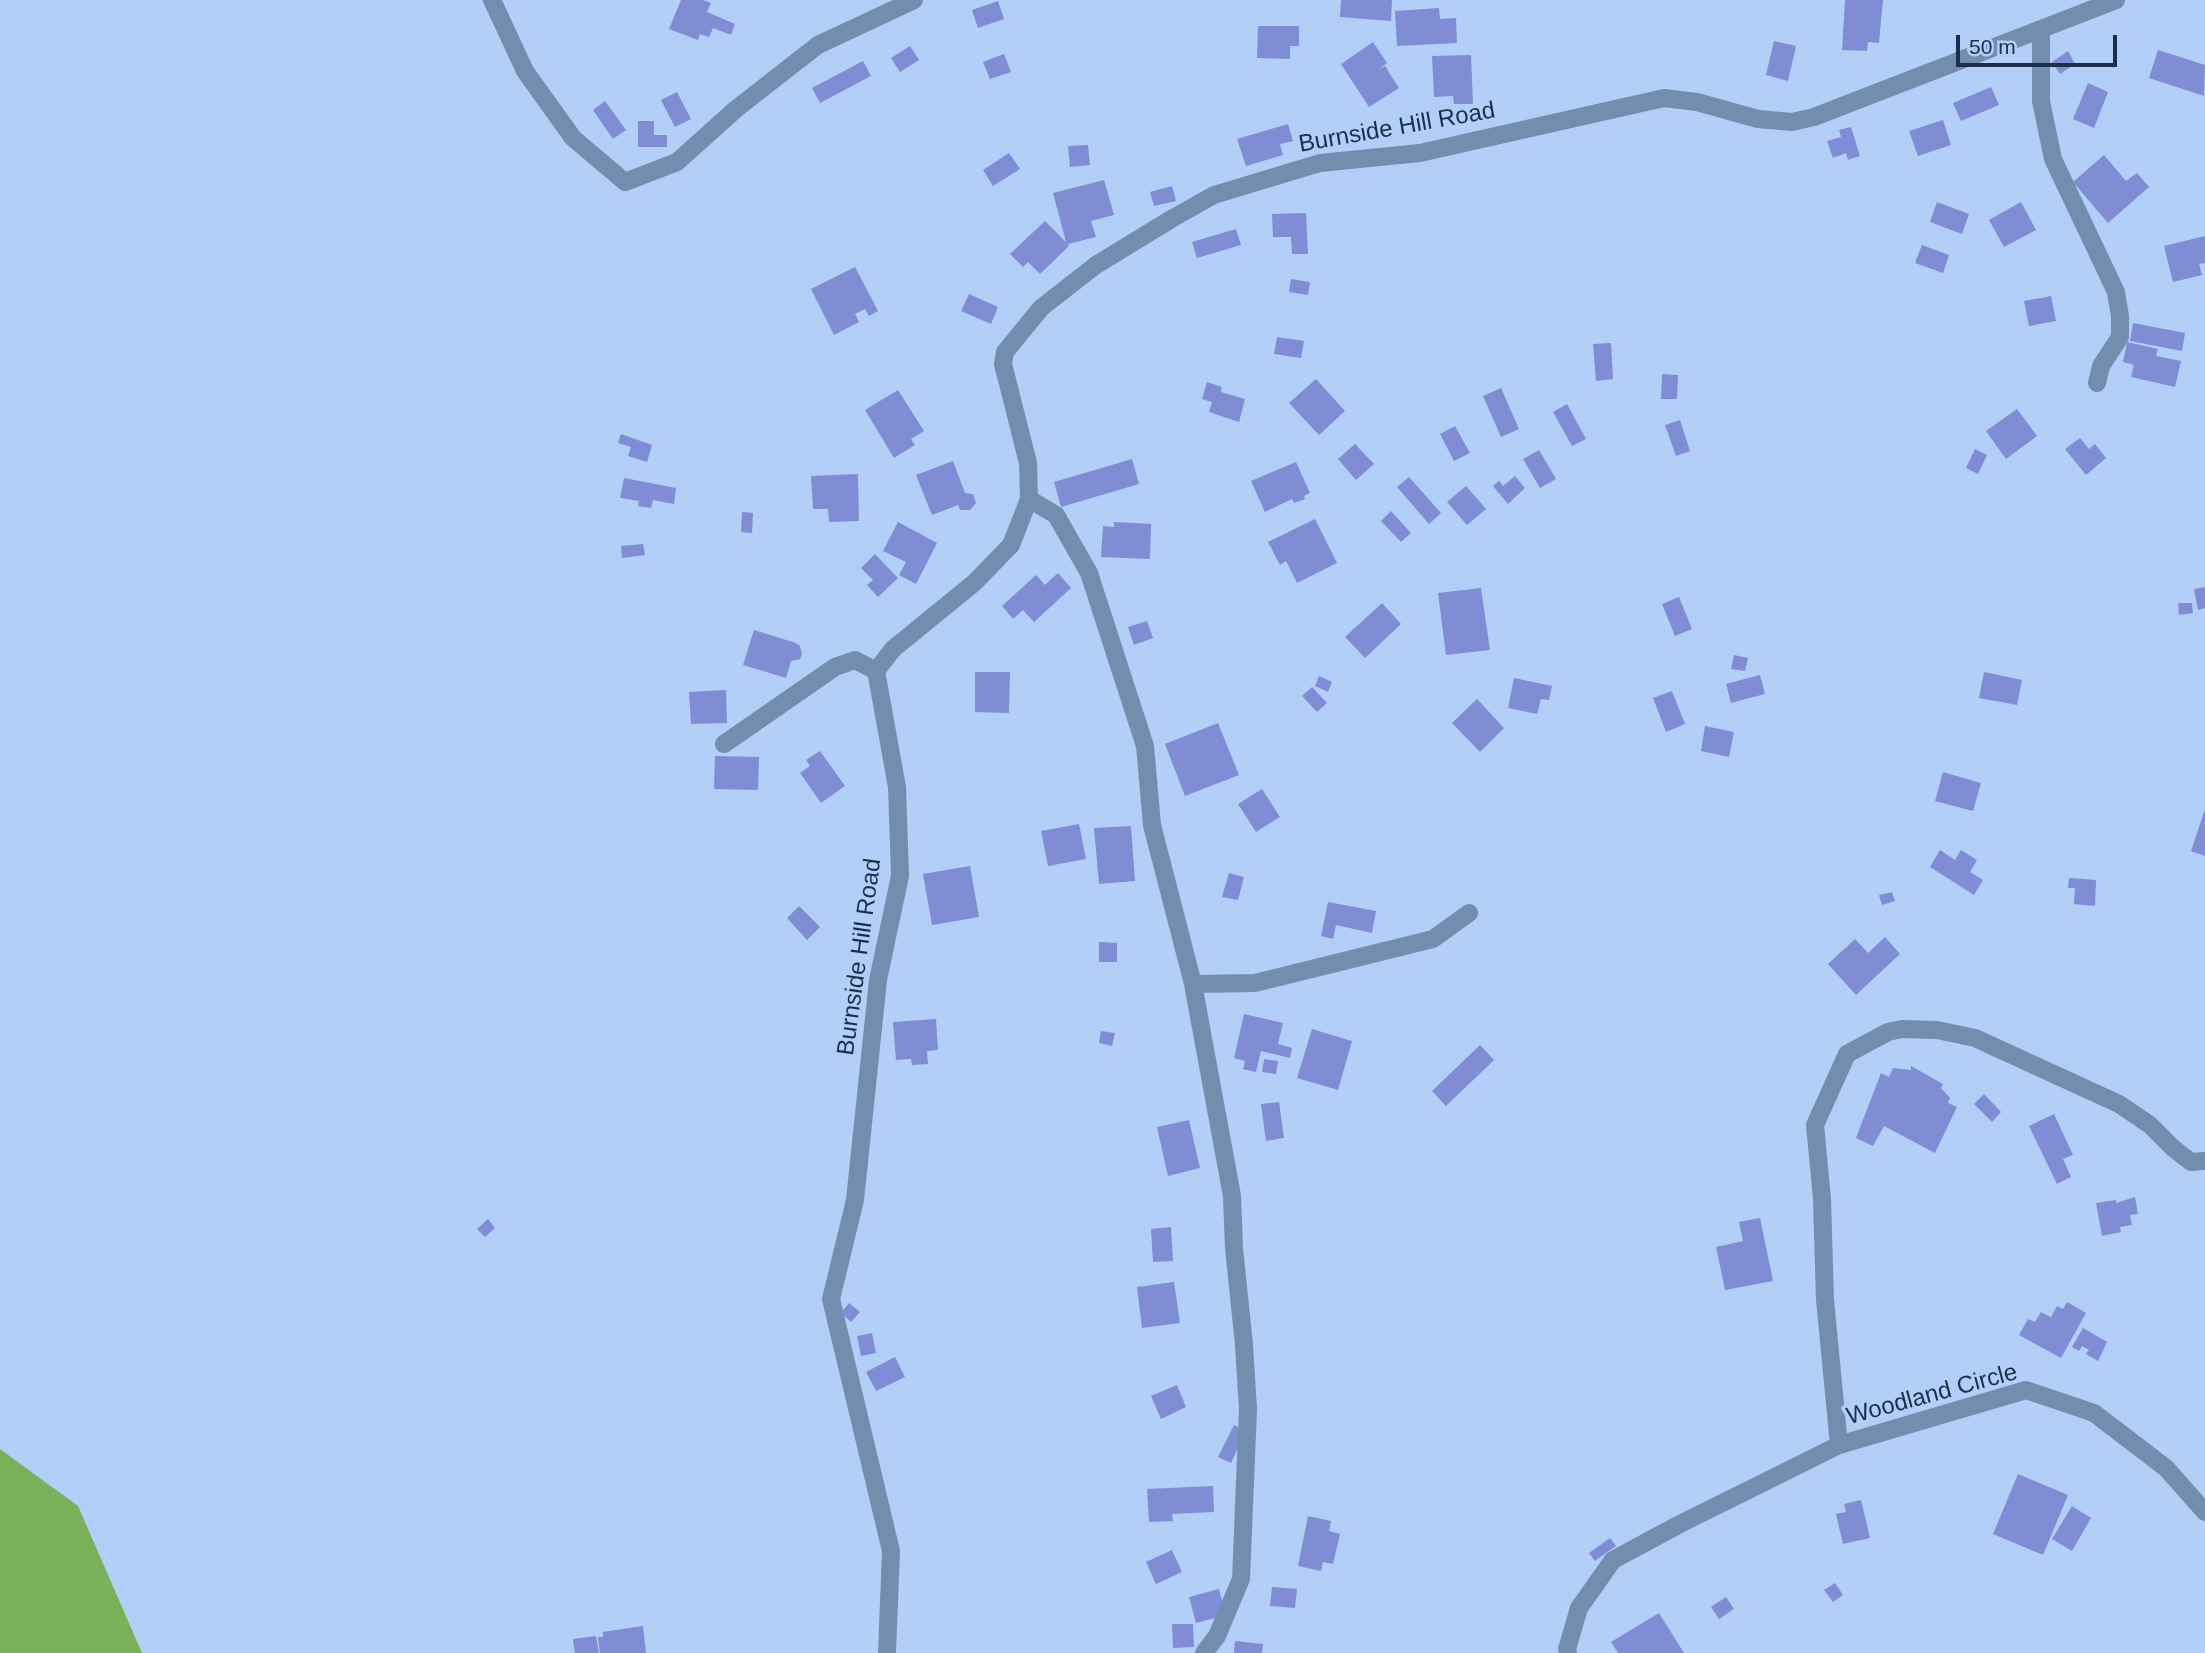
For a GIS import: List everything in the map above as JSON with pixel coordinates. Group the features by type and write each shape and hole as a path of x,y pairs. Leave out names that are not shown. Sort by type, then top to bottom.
{"street":[{"path":"492,0 525,71 573,138 625,182 677,162 736,109 818,45 914,0"},
{"name":"Burnside Hill Road","path":"887,1653 891,1551 831,1299 855,1200 878,980 900,876 897,787 876,671 893,649 974,583 1011,545 1028,499 1028,463 1003,364 1005,352 1041,308 1096,265 1214,195 1320,163 1420,153 1664,98 1697,102 1758,119 1792,122 1814,117 2116,0"},
{"path":"2041,30 2041,101 2053,159 2116,292 2120,316 2120,337 2101,366 2097,383"},
{"path":"1028,499 1056,515 1089,573 1145,746 1152,825 1193,984 1233,1196 1234,1248 1248,1409 1241,1579 1217,1636 1204,1653"},
{"path":"724,744 835,667 855,660 876,671"},
{"path":"1193,984 1255,982 1433,939 1469,914"},
{"path":"1839,1445 1825,1300 1822,1199 1815,1125 1847,1054 1888,1032 1902,1029 1937,1030 1975,1038 2119,1104 2150,1125 2191,1162 2205,1161"},
{"name":"Woodland Circle","path":"1568,1653 1579,1608 1613,1560 1839,1445 2026,1390 2094,1413 2166,1468 2205,1512"}],"green space":[{"path":"0,1449 78,1506 142,1653 0,1653"}],"building":[{"path":"681,0 703,0 711,3 707,12 735,24 731,35 713,28 709,37 700,34 698,40 669,29"},
{"path":"1341,0 1392,0 1391,21 1340,17"},
{"path":"1845,0 1883,0 1879,43 1868,42 1867,51 1842,50"},
{"path":"998,1 1004,19 978,28 972,10"},
{"path":"1439,8 1440,19 1456,18 1457,43 1397,46 1395,11"},
{"path":"1258,26 1299,26 1299,46 1290,46 1290,59 1257,58"},
{"path":"1774,41 1796,46 1788,81 1766,75"},
{"path":"1373,42 1387,63 1378,70 1385,66 1399,88 1369,107 1341,64"},
{"path":"910,46 919,60 900,72 891,58"},
{"path":"2158,50 2205,65 2204,96 2149,78"},
{"path":"2068,51 2075,64 2060,74 2052,62"},
{"path":"1004,54 1011,72 990,79 983,62"},
{"path":"1471,55 1473,104 1454,104 1453,96 1434,97 1432,56"},
{"path":"863,61 871,76 820,103 812,88"},
{"path":"2088,83 2108,92 2094,128 2073,119"},
{"path":"1991,87 1999,105 1961,121 1953,103"},
{"path":"677,92 691,119 675,127 661,100"},
{"path":"605,101 626,130 613,139 593,110"},
{"path":"1943,120 1951,145 1918,156 1909,131"},
{"path":"638,121 654,121 654,135 667,135 667,147 638,147"},
{"path":"1288,124 1293,141 1280,144 1283,155 1246,166 1237,139"},
{"path":"1851,127 1860,156 1848,160 1846,153 1833,158 1827,141 1841,137 1839,130"},
{"path":"1088,145 1090,165 1070,167 1068,146"},
{"path":"1009,153 1020,169 993,186 983,170"},
{"path":"2104,155 2126,181 2137,173 2149,187 2108,223 2073,182"},
{"path":"1104,180 1114,215 1091,221 1096,237 1068,244 1040,274 1028,262 1023,267 1010,254 1045,221 1066,242 1053,193"},
{"path":"1172,186 1176,201 1154,206 1150,192"},
{"path":"1937,202 1969,214 1962,234 1930,222"},
{"path":"2021,202 2036,230 2004,247 1989,220"},
{"path":"1306,213 1308,254 1292,254 1291,237 1273,237 1272,214"},
{"path":"1236,229 1241,245 1197,258 1192,242"},
{"path":"2205,236 2205,263 2199,264 2202,275 2173,282 2164,246"},
{"path":"1922,245 1949,255 1943,273 1915,263"},
{"path":"855,267 878,311 869,316 865,309 855,314 859,322 834,335 811,289"},
{"path":"1291,279 1310,282 1308,295 1289,292"},
{"path":"969,294 998,307 991,324 961,311"},
{"path":"2051,296 2056,321 2029,326 2024,301"},
{"path":"2133,323 2185,333 2182,351 2130,341"},
{"path":"1277,337 1304,341 1301,358 1274,354"},
{"path":"2127,342 2158,349 2156,356 2181,361 2175,387 2131,377 2134,365 2123,362"},
{"path":"1611,343 1613,379 1596,381 1593,344"},
{"path":"1662,374 1678,375 1677,399 1661,399"},
{"path":"1316,379 1345,411 1319,435 1289,403"},
{"path":"1207,382 1222,387 1221,392 1245,399 1239,422 1209,412 1212,402 1202,399"},
{"path":"1501,388 1519,429 1501,437 1483,396"},
{"path":"898,390 924,431 911,439 915,445 894,458 865,410"},
{"path":"1567,404 1586,439 1572,446 1553,412"},
{"path":"2017,409 2037,436 2006,459 1986,431"},
{"path":"1680,420 1690,451 1676,456 1665,425"},
{"path":"1455,426 1470,453 1454,461 1440,434"},
{"path":"621,434 652,445 647,462 628,456 631,447 618,443"},
{"path":"2080,438 2089,449 2095,444 2106,458 2086,475 2065,449"},
{"path":"1355,444 1374,464 1356,480 1338,459"},
{"path":"1975,449 1987,455 1978,474 1966,468"},
{"path":"1539,450 1556,479 1540,488 1523,459"},
{"path":"1132,459 1139,484 1061,507 1054,482"},
{"path":"953,461 965,493 973,494 976,503 970,510 960,510 958,505 932,515 916,475"},
{"path":"1296,462 1310,493 1304,496 1305,499 1294,503 1292,499 1265,512 1251,481"},
{"path":"858,474 859,521 829,522 828,509 813,509 811,476"},
{"path":"1515,476 1525,488 1508,504 1493,486 1499,481 1503,486"},
{"path":"1409,477 1441,513 1429,524 1397,487"},
{"path":"624,478 676,488 674,504 653,500 651,508 638,506 639,501 620,498"},
{"path":"1466,486 1486,509 1467,525 1447,502"},
{"path":"1391,511 1411,533 1401,542 1381,521"},
{"path":"742,512 753,513 752,533 741,532"},
{"path":"1315,519 1337,563 1297,583 1286,561 1280,565 1268,542"},
{"path":"898,522 937,543 916,584 899,575 906,562 883,551"},
{"path":"1114,522 1151,524 1150,559 1101,557 1103,526 1114,527"},
{"path":"643,544 645,555 622,558 621,546"},
{"path":"875,554 898,578 878,597 867,585 873,580 861,568"},
{"path":"1058,573 1071,588 1034,622 1023,610 1013,619 1002,606 1036,575 1045,585"},
{"path":"2205,587 2205,608 2198,610 2194,589"},
{"path":"1481,588 1490,650 1446,655 1438,593"},
{"path":"1679,597 1692,629 1675,636 1662,604"},
{"path":"1382,603 1401,624 1365,658 1345,637"},
{"path":"2178,603 2192,603 2193,613 2179,615"},
{"path":"1147,621 1153,638 1134,645 1128,627"},
{"path":"754,630 800,646 800,659 791,661 786,678 743,665"},
{"path":"1734,655 1748,658 1745,671 1731,669"},
{"path":"975,672 1010,672 1009,713 975,712"},
{"path":"1984,672 2022,680 2017,705 1979,698"},
{"path":"1760,675 1765,694 1731,703 1726,684"},
{"path":"1319,676 1332,682 1328,692 1315,686"},
{"path":"1514,678 1552,686 1549,700 1541,699 1537,714 1508,708"},
{"path":"1312,687 1327,703 1317,712 1302,696"},
{"path":"726,690 727,723 691,724 689,692"},
{"path":"1672,691 1685,724 1666,732 1653,698"},
{"path":"1477,699 1504,728 1480,752 1452,723"},
{"path":"1218,723 1239,775 1185,796 1165,744"},
{"path":"1705,726 1734,732 1729,757 1701,751"},
{"path":"820,751 845,786 821,803 800,773 810,766 806,760"},
{"path":"715,756 759,757 758,790 714,789"},
{"path":"1943,772 1981,783 1973,811 1935,801"},
{"path":"1262,789 1280,817 1256,832 1238,804"},
{"path":"2205,809 2205,856 2191,851"},
{"path":"1079,824 1086,859 1048,866 1041,831"},
{"path":"1131,826 1135,881 1099,884 1094,828"},
{"path":"1940,850 1955,860 1961,850 1977,860 1970,872 1983,880 1974,895 1930,867"},
{"path":"970,866 979,917 932,925 923,874"},
{"path":"1229,873 1244,877 1238,900 1222,897"},
{"path":"2069,878 2096,880 2095,906 2074,904 2075,888 2068,888"},
{"path":"1892,892 1895,901 1882,905 1879,895"},
{"path":"1328,902 1376,911 1372,933 1336,925 1333,939 1321,936"},
{"path":"799,906 820,927 807,940 787,918"},
{"path":"1885,937 1900,954 1856,995 1828,964 1855,939 1868,953"},
{"path":"1099,942 1117,943 1117,962 1099,962"},
{"path":"1244,1014 1283,1023 1278,1044 1292,1048 1290,1058 1261,1051 1256,1072 1243,1069 1245,1061 1234,1058"},
{"path":"936,1019 938,1050 927,1051 928,1064 912,1065 911,1059 896,1060 893,1022"},
{"path":"1312,1029 1352,1041 1338,1090 1297,1078"},
{"path":"1101,1031 1115,1033 1112,1046 1099,1043"},
{"path":"1480,1045 1494,1060 1446,1106 1432,1091"},
{"path":"1264,1059 1278,1061 1276,1074 1262,1072"},
{"path":"1911,1066 1943,1084 1941,1088 1950,1098 1948,1103 1957,1107 1935,1153 1884,1126 1873,1146 1856,1138 1881,1073 1889,1077 1893,1068 1911,1070"},
{"path":"1984,1094 2001,1112 1992,1122 1974,1104"},
{"path":"1279,1102 1284,1138 1266,1141 1261,1104"},
{"path":"2054,1114 2073,1155 2063,1159 2071,1177 2057,1184 2029,1126"},
{"path":"1189,1120 1200,1168 1168,1176 1157,1127"},
{"path":"2135,1197 2138,1214 2130,1215 2132,1225 2120,1227 2121,1232 2102,1236 2096,1203 2116,1200 2116,1203"},
{"path":"1760,1218 1773,1281 1725,1290 1716,1247 1743,1241 1739,1222"},
{"path":"488,1219 495,1228 485,1237 477,1229"},
{"path":"1171,1227 1173,1261 1153,1262 1151,1229"},
{"path":"1174,1282 1180,1323 1142,1328 1137,1287"},
{"path":"2067,1302 2086,1313 2061,1358 2019,1335 2028,1319 2035,1322 2041,1312 2051,1317 2057,1306 2063,1309"},
{"path":"849,1303 860,1312 851,1322 841,1313"},
{"path":"2083,1328 2107,1342 2098,1361 2086,1354 2089,1350 2082,1346 2079,1351 2072,1347"},
{"path":"872,1333 876,1353 861,1356 857,1336"},
{"path":"895,1357 905,1377 876,1391 866,1372"},
{"path":"1177,1385 1186,1407 1161,1419 1151,1396"},
{"path":"1234,1425 1246,1431 1231,1463 1218,1457"},
{"path":"2018,1474 2068,1495 2043,1555 1993,1534"},
{"path":"1213,1486 1214,1512 1172,1514 1173,1521 1149,1522 1147,1489"},
{"path":"1861,1500 1870,1538 1843,1544 1836,1514 1846,1512 1844,1504"},
{"path":"2072,1506 2091,1518 2072,1551 2052,1539"},
{"path":"1308,1516 1331,1521 1329,1531 1340,1534 1333,1564 1323,1562 1321,1571 1298,1566"},
{"path":"1610,1538 1616,1546 1595,1561 1589,1553"},
{"path":"1172,1550 1182,1572 1156,1584 1146,1562"},
{"path":"1835,1583 1843,1595 1833,1602 1824,1590"},
{"path":"1272,1587 1297,1589 1295,1608 1270,1606"},
{"path":"1219,1589 1226,1615 1196,1623 1189,1597"},
{"path":"1726,1597 1734,1609 1719,1619 1711,1607"},
{"path":"1659,1613 1684,1653 1618,1653 1611,1642"},
{"path":"1172,1624 1193,1624 1194,1647 1173,1648"},
{"path":"643,1626 646,1653 600,1653 598,1637 603,1637 603,1632"},
{"path":"596,1636 599,1653 575,1653 573,1639"},
{"path":"1235,1641 1263,1644 1262,1653 1234,1653"}]}
